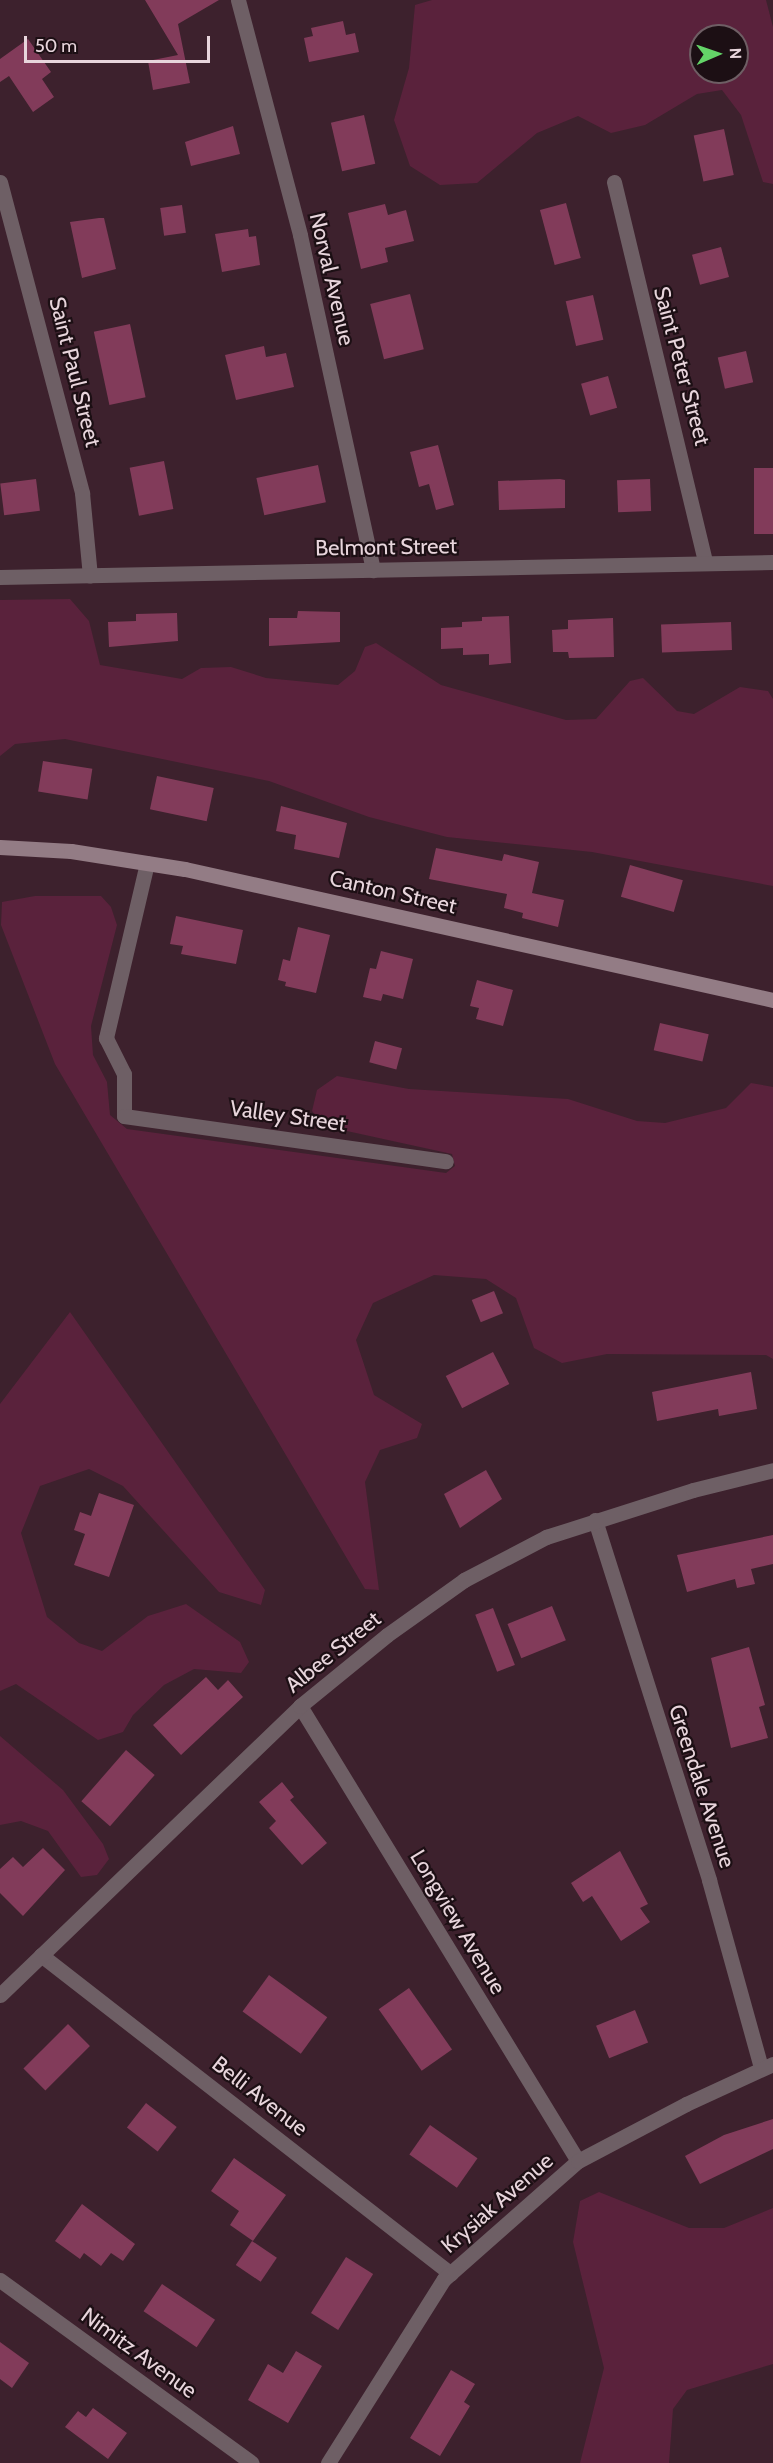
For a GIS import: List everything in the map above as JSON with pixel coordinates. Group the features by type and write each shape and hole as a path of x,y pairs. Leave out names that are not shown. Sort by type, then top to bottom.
{"street":[{"name":"Norval Avenue","path":"238,0 300,235 373,570"},
{"name":"Saint Paul Street","path":"0,182 82,493 90,576"},
{"name":"Saint Peter Street","path":"614,182 705,562"},
{"name":"Belmont Street","path":"0,578 773,562"},
{"name":"Canton Street","path":"0,847 71,850 147,863 773,1000"},
{"name":"Valley Street","path":"147,863 106,1038 124,1074 124,1116 446,1161"},
{"name":"Albee Street","path":"0,1995 300,1706 387,1635 464,1580 546,1537 595,1520 773,1470"},
{"name":"Greendale Avenue","path":"595,1520 767,2066"},
{"name":"Longview Avenue","path":"300,1706 578,2161"},
{"name":"Belli Avenue","path":"40,1955 451,2274"},
{"name":"Krysiak Avenue","path":"328,2463 451,2274 578,2161 767,2066"},
{"name":"Nimitz Avenue","path":"0,2280 252,2463"}],"shaded area":[{"path":"432,0 766,0 773,27 773,184 763,182 741,115 722,90 697,94 645,125 611,133 578,116 537,133 477,183 440,185 410,166 394,120 409,68 415,5"},
{"path":"70,599 89,621 100,665 182,679 201,668 231,667 266,678 338,685 355,671 365,647 376,643 441,685 566,720 596,719 630,681 643,678 677,711 694,714 740,687 768,691 773,699 773,886 592,852 447,837 369,817 269,781 65,739 15,744 0,756 0,600"},
{"path":"35,896 101,896 111,907 117,925 91,1026 93,1055 107,1082 110,1115 127,1129 446,1173 455,1166 452,1154 324,1126 312,1111 317,1090 337,1076 409,1089 568,1099 637,1121 665,1123 726,1108 751,1083 773,1087 773,1359 766,1355 607,1354 562,1363 534,1348 516,1298 486,1279 434,1275 373,1303 356,1340 374,1395 422,1424 417,1438 380,1450 365,1482 379,1590 365,1589 55,1064 1,925 2,902"},
{"path":"70,1312 265,1590 261,1605 219,1592 123,1486 89,1469 40,1486 21,1533 47,1617 79,1643 102,1651 148,1616 186,1604 240,1642 249,1662 241,1673 194,1669 164,1685 133,1715 123,1732 98,1740 16,1684 0,1691 0,1404"},
{"path":"0,1736 63,1790 103,1844 109,1859 97,1875 81,1877 48,1831 21,1821 0,1825"},
{"path":"599,2192 689,2228 724,2228 773,2208 773,2364 687,2390 673,2409 669,2463 580,2463 604,2368 573,2242 580,2201"}],"building":[{"path":"145,0 219,0 178,24 190,83 153,90 148,61 178,55"},
{"path":"343,21 346,35 355,33 359,52 309,62 304,38 313,36 311,28"},
{"path":"28,39 51,72 42,79 54,97 33,112 9,76 0,82 0,59"},
{"path":"364,115 375,164 342,171 331,123"},
{"path":"233,126 240,154 191,166 185,142"},
{"path":"724,129 734,175 703,181 694,135"},
{"path":"566,203 581,258 555,265 540,210"},
{"path":"385,204 388,215 406,210 414,241 385,248 388,262 361,269 348,213"},
{"path":"182,205 186,233 164,236 160,208"},
{"path":"104,218 116,269 82,278 70,222"},
{"path":"248,229 249,237 256,236 260,265 222,272 215,234"},
{"path":"721,247 729,277 700,285 692,255"},
{"path":"410,294 424,349 384,359 370,304"},
{"path":"593,295 603,340 576,346 566,301"},
{"path":"130,324 146,397 109,405 94,332"},
{"path":"264,346 266,357 286,353 294,387 236,400 225,355"},
{"path":"746,351 753,382 725,389 718,358"},
{"path":"608,376 617,408 590,415 581,384"},
{"path":"438,445 454,505 436,510 429,484 419,487 410,452"},
{"path":"164,461 173,509 139,516 130,468"},
{"path":"318,465 326,502 264,515 256,478"},
{"path":"754,468 773,468 773,534 754,534"},
{"path":"36,479 40,511 4,515 0,483"},
{"path":"650,479 651,511 618,512 617,480"},
{"path":"565,480 565,508 499,510 498,481"},
{"path":"298,611 340,612 340,642 269,646 269,618 297,618"},
{"path":"177,613 178,641 109,647 108,622 136,621 136,614"},
{"path":"509,616 511,663 489,665 489,654 463,655 463,648 441,649 441,628 462,627 462,622 482,621 482,617"},
{"path":"613,618 614,657 569,658 568,652 553,652 552,630 568,629 568,620"},
{"path":"731,622 732,650 662,652 661,624"},
{"path":"43,761 92,769 88,799 38,792"},
{"path":"157,776 214,788 207,821 150,809"},
{"path":"281,806 347,823 339,858 294,849 296,835 276,831"},
{"path":"436,848 502,861 504,854 539,862 532,893 564,900 558,927 522,918 523,913 504,908 507,894 429,879"},
{"path":"630,865 683,880 674,912 621,897"},
{"path":"176,916 243,930 236,964 181,954 183,946 170,944"},
{"path":"298,927 330,935 316,993 285,986 286,982 278,980 283,959 290,961"},
{"path":"381,951 413,959 403,999 383,994 381,1001 363,997 370,968 376,969"},
{"path":"477,980 513,990 503,1026 476,1019 479,1008 470,1006"},
{"path":"660,1023 709,1034 702,1062 654,1050"},
{"path":"375,1041 402,1048 396,1069 369,1062"},
{"path":"494,1291 503,1313 481,1322 472,1300"},
{"path":"493,1352 509,1384 462,1408 446,1376"},
{"path":"751,1372 757,1409 719,1416 718,1409 657,1421 652,1392"},
{"path":"486,1470 502,1499 460,1528 444,1494"},
{"path":"99,1493 134,1505 109,1577 74,1565 85,1534 74,1530 80,1512 91,1516"},
{"path":"773,1535 773,1564 751,1569 755,1584 737,1588 735,1579 687,1592 677,1555"},
{"path":"552,1606 566,1640 521,1658 507,1624"},
{"path":"493,1608 515,1665 497,1672 475,1615"},
{"path":"749,1647 765,1705 759,1707 768,1738 731,1748 711,1658"},
{"path":"206,1677 218,1690 228,1680 243,1697 181,1755 153,1725"},
{"path":"126,1750 155,1775 110,1826 81,1801"},
{"path":"282,1782 294,1797 290,1800 327,1843 302,1865 269,1828 276,1821 259,1802"},
{"path":"43,1848 65,1870 23,1916 0,1893 0,1869 13,1857 23,1867"},
{"path":"620,1851 648,1904 640,1908 650,1922 621,1941 592,1896 583,1902 571,1883"},
{"path":"269,1975 327,2017 301,2054 243,2011"},
{"path":"409,1988 452,2049 422,2071 379,2009"},
{"path":"635,2010 648,2042 609,2058 596,2026"},
{"path":"68,2024 90,2046 45,2090 23,2069"},
{"path":"146,2103 177,2127 158,2151 127,2127"},
{"path":"773,2119 773,2149 700,2184 685,2156 724,2135"},
{"path":"430,2125 478,2158 457,2188 409,2154"},
{"path":"234,2158 286,2195 253,2241 230,2225 239,2211 211,2191"},
{"path":"82,2204 135,2244 123,2261 111,2253 101,2266 84,2253 80,2259 55,2241"},
{"path":"252,2241 277,2258 261,2282 236,2265"},
{"path":"346,2257 373,2274 338,2330 311,2313"},
{"path":"162,2284 215,2320 197,2347 144,2311"},
{"path":"0,2342 29,2363 12,2388 0,2379"},
{"path":"296,2351 322,2366 288,2423 248,2400 268,2364 283,2373"},
{"path":"451,2370 475,2384 464,2402 470,2406 440,2456 410,2438"},
{"path":"93,2408 127,2433 108,2459 65,2427 78,2411 86,2417"}]}
